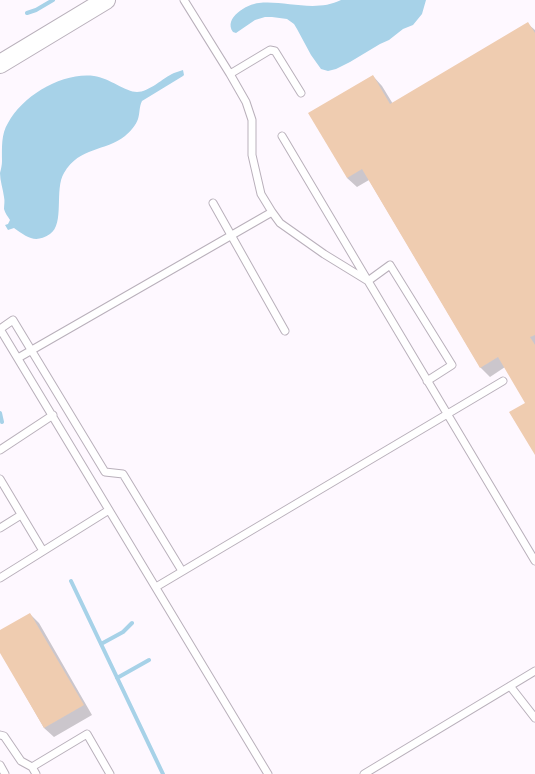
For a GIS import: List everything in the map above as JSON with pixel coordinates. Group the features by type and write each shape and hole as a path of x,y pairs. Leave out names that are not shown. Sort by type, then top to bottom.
{"street":[{"path":"0,64 106,0"}],"lane":[{"path":"184,0 246,102 252,120 252,154 261,194 272,212 280,223 324,254 368,282"},
{"path":"230,74 270,50 276,51 301,93"},
{"path":"282,136 427,382 535,560"},
{"path":"213,203 286,331"},
{"path":"18,358 272,212"},
{"path":"368,282 390,264 452,365 427,382"},
{"path":"182,572 123,474 105,472 13,320 0,329 78,456 268,774"},
{"path":"156,587 503,381"},
{"path":"40,393 52,386"},
{"path":"0,450 53,416"},
{"path":"59,426 71,418"},
{"path":"78,456 90,449"},
{"path":"0,479 43,551"},
{"path":"0,578 110,510"},
{"path":"0,528 21,515"},
{"path":"364,774 535,671"},
{"path":"510,686 535,718"},
{"path":"32,767 87,734 110,774"},
{"path":"0,735 4,736 21,761 32,767 36,774"},
{"path":"0,765 5,774"}],"water":[{"path":"341,0 426,0 422,14 413,25 403,29 389,40 350,62 328,71 321,69 311,55 294,24 287,19 265,17 255,20 236,33 233,32 231,27 231,22 238,13 254,4 269,3 321,6"},
{"path":"183,70 183,76 142,101 139,117 133,128 125,136 109,145 93,150 77,158 70,164 61,180 57,222 50,234 40,239 35,239 14,228 8,230 5,225 8,224 10,220 4,209 4,198 0,176 2,141 8,123 23,103 45,88 70,78 82,76 100,77 128,90 137,92 146,90 170,75"}],"building":[{"path":"528,22 535,33 535,335 530,337 535,345 535,455 509,412 525,403 498,357 480,368 362,169 347,178 308,113 373,75 390,104"},
{"path":"30,613 84,705 44,728 0,653 0,630"}],"waterway":[{"path":"27,13 36,10 53,0"},
{"path":"0,413 2,422"},
{"path":"71,581 163,774"},
{"path":"101,644 123,632 132,623"},
{"path":"117,678 149,660"}]}
